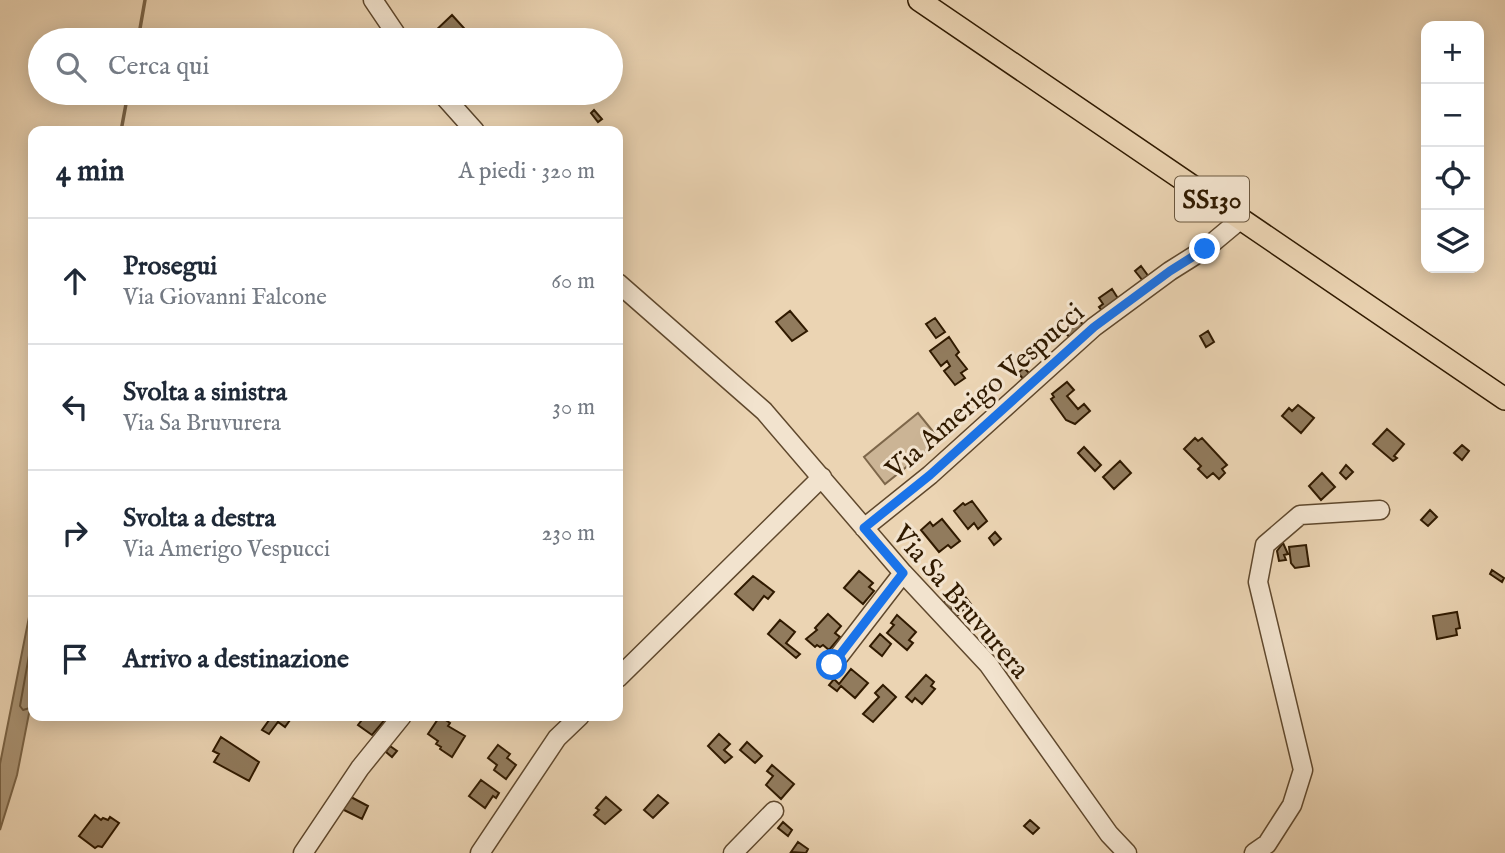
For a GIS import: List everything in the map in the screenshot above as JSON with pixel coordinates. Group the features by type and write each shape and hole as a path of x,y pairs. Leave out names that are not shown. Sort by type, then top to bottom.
{"main road":[{"name":"SS130","path":"919,0 1505,399"},
{"name":"SS130","path":"944,0 1505,382"}],"street":[{"path":"373,0 392,28"},
{"path":"452,105 471,126"},
{"name":"Via Amerigo Vespucci","path":"864,528 930,475 1094,327 1170,271 1205,249 1241,219"},
{"name":"Via Sa Bruvurera","path":"623,287 764,411 903,573 988,664 1108,834 1127,853"},
{"path":"623,673 822,477"},
{"path":"1254,853 1267,844 1292,806 1303,771 1258,582 1265,545 1300,515 1380,510"},
{"path":"832,665 903,573"},
{"path":"303,853 360,768 398,721"},
{"path":"480,853 557,738 575,721"},
{"path":"733,853 774,811"}],"shaded area":[{"path":"918,413 940,440 885,484 864,457"}],"water":[{"path":"28,622 28,719 17,775 0,830 0,764"}],"building":[{"path":"452,15 464,28 438,28"},
{"path":"594,110 602,119 598,122 591,113"},
{"path":"1141,266 1149,277 1143,281 1135,271"},
{"path":"1112,289 1119,300 1103,312 1099,307 1103,304 1099,298"},
{"path":"790,311 807,331 792,341 776,322"},
{"path":"1079,317 1084,328 1071,339 1064,331"},
{"path":"935,318 945,332 936,338 926,324"},
{"path":"1208,331 1214,342 1206,347 1200,336"},
{"path":"949,337 959,352 956,355 967,369 961,373 965,378 955,385 944,371 950,366 947,361 941,366 930,351"},
{"path":"1024,368 1032,376 1026,382 1018,373"},
{"path":"1067,382 1074,390 1067,396 1078,409 1084,404 1090,411 1075,424 1066,420 1051,399 1054,397 1052,394"},
{"path":"1298,405 1314,418 1301,433 1282,416 1289,408 1292,411"},
{"path":"1387,429 1404,444 1393,461 1373,444"},
{"path":"1195,438 1198,441 1202,438 1227,465 1222,469 1225,473 1219,479 1213,473 1207,478 1198,469 1201,466 1184,449"},
{"path":"1462,445 1469,451 1462,460 1454,453"},
{"path":"1084,447 1101,465 1095,471 1078,453"},
{"path":"1120,461 1131,473 1114,489 1103,477"},
{"path":"1346,465 1353,472 1346,479 1340,473"},
{"path":"1322,473 1335,487 1321,500 1309,486"},
{"path":"972,501 987,521 978,529 974,523 968,529 954,511 963,503 965,505"},
{"path":"1430,510 1437,517 1428,526 1421,520"},
{"path":"942,519 960,541 939,552 921,530 930,522 933,526"},
{"path":"995,532 1001,539 994,545 989,538"},
{"path":"1283,543 1288,554 1284,555 1286,560 1279,561 1277,551"},
{"path":"1306,545 1309,566 1295,568 1291,563 1289,547"},
{"path":"1492,570 1504,578 1502,582 1490,574"},
{"path":"859,571 873,583 869,587 874,591 863,604 844,588"},
{"path":"753,576 774,592 768,599 764,596 753,610 735,594"},
{"path":"957,586 971,604 958,615 952,608 948,611 943,603 950,598 947,594"},
{"path":"1457,612 1460,628 1456,629 1457,635 1437,639 1433,616"},
{"path":"828,614 841,626 835,633 840,637 829,650 823,645 815,647 806,639 817,630 815,628"},
{"path":"897,615 916,632 909,640 913,643 907,650 887,633 894,625 891,623"},
{"path":"780,620 795,632 786,643 800,654 796,658 768,634"},
{"path":"880,634 891,644 882,656 870,646"},
{"path":"851,669 868,683 855,698 841,686 837,691 829,685 834,679 839,684"},
{"path":"926,675 934,682 931,686 935,689 922,704 915,698 912,702 906,697"},
{"path":"883,685 896,697 873,722 863,714 879,697 875,693"},
{"path":"268,721 289,721 285,727 278,722 269,734 262,730"},
{"path":"361,721 384,721 372,735 358,725"},
{"path":"437,721 447,721 450,723 448,726 465,736 452,757 440,749 436,744 438,741 428,734"},
{"path":"719,734 730,744 724,750 732,757 725,763 708,746"},
{"path":"221,737 259,762 249,781 214,762 219,754 213,751"},
{"path":"747,742 762,756 755,763 740,750"},
{"path":"498,745 510,754 507,758 516,765 506,779 494,770 497,765 488,758"},
{"path":"390,746 397,751 392,757 386,752"},
{"path":"772,765 794,784 781,799 766,785 773,776 767,771"},
{"path":"481,780 499,793 496,798 493,796 485,808 469,796"},
{"path":"658,795 668,803 653,818 644,810"},
{"path":"349,796 368,806 362,819 342,809"},
{"path":"606,797 621,810 605,824 594,815 599,810 596,808"},
{"path":"95,815 101,820 108,820 110,817 119,823 102,847 95,848 79,836"},
{"path":"1030,820 1039,828 1033,834 1024,826"},
{"path":"783,822 792,830 788,836 778,828"},
{"path":"798,842 808,849 806,853 791,852"}],"waterway":[{"path":"140,28 145,0"},
{"path":"122,126 126,105"}],"route":[{"path":"832,665 903,573 864,528 930,475 1094,327 1137,294 1205,249"}]}
